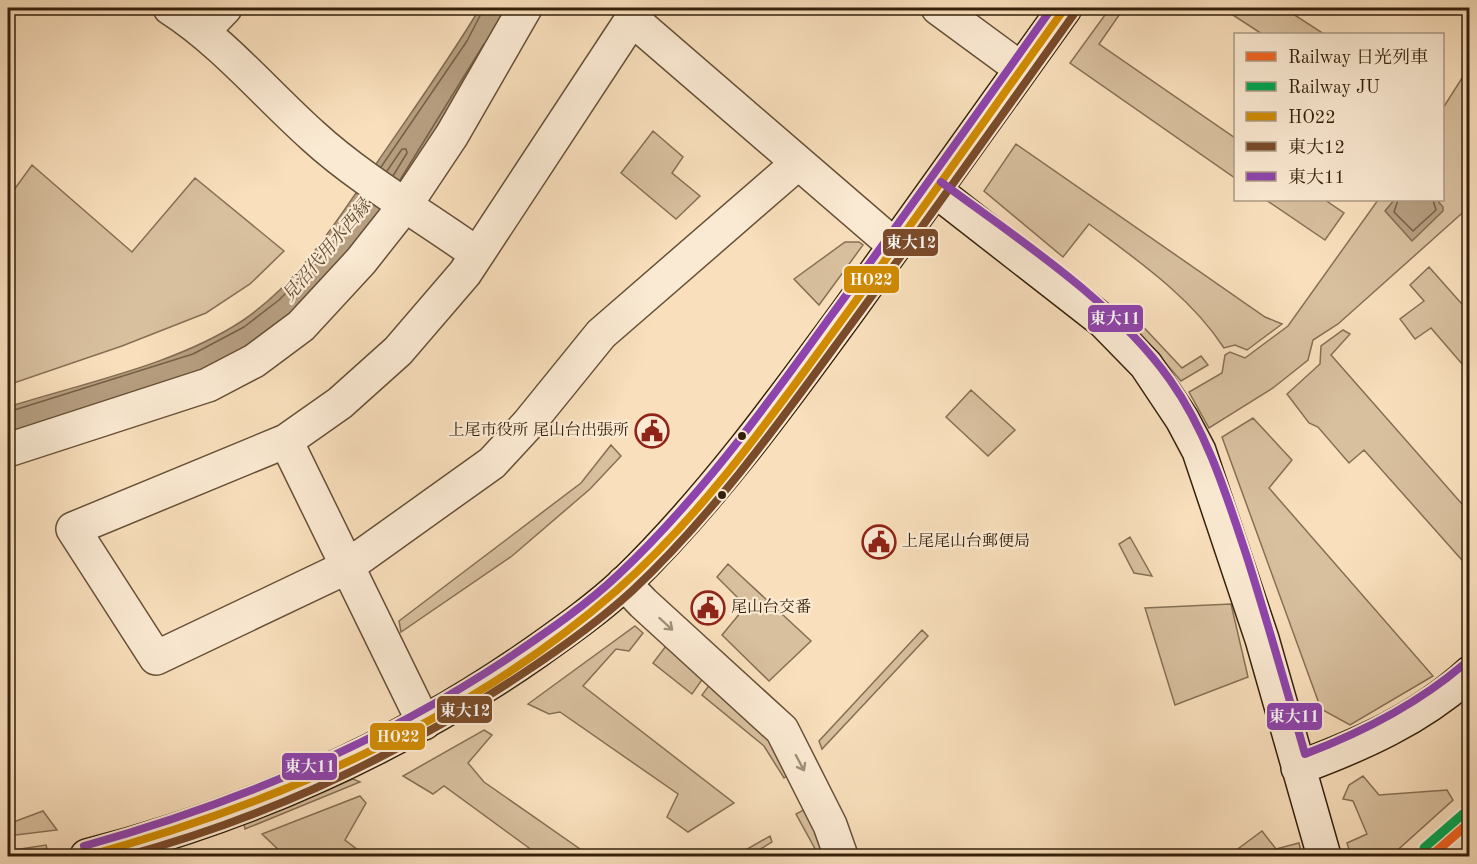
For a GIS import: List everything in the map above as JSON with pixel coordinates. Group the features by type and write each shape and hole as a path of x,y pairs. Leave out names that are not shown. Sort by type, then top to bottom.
{"street":[{"path":"170,8 215,19 314,137 365,176 477,254"},
{"path":"8,450 208,385 254,361 308,320 361,261 452,135 525,8"},
{"path":"938,8 1022,69"},
{"path":"98,855 194,824 271,794 365,753 424,723 482,690 577,623 624,583 735,463 895,246 1065,8"},
{"path":"798,162 601,334 528,424 492,463 345,568 156,658 73,529 286,441 340,403 398,351 465,273 632,19 798,162 895,246"},
{"path":"935,190 1103,321 1146,365 1173,404 1199,451 1222,513 1263,639 1324,856"},
{"path":"286,441 345,568 424,723"},
{"path":"624,583 782,730 830,825 841,856"},
{"path":"1298,768 1384,733 1422,710 1470,673"}],"shaded area":[{"path":"1110,8 1124,8 1099,44 1234,137 1234,177 1070,63"},
{"path":"1222,8 1284,8 1322,33 1260,33"},
{"path":"1469,67 1469,207 1338,324 1313,340 1308,360 1273,388 1209,428 1189,392 1222,373 1225,355 1230,352 1245,358 1288,326 1377,201 1444,201 1444,106"},
{"path":"653,131 683,157 672,173 700,196 676,219 621,173"},
{"path":"1016,144 1265,317 1282,324 1247,350 1235,345 1224,348 1196,312 1162,280 1089,224 1063,257 984,191"},
{"path":"32,165 132,252 195,178 284,251 250,284 206,313 122,346 8,385 8,198"},
{"path":"1267,201 1326,201 1344,213 1325,240"},
{"path":"845,242 859,242 863,245 819,305 794,279"},
{"path":"1429,267 1469,312 1469,372 1431,328 1415,339 1400,319 1424,301 1410,285"},
{"path":"1134,317 1182,368 1201,356 1208,365 1181,381 1128,319"},
{"path":"1343,330 1350,334 1331,355 1469,512 1469,568 1364,450 1349,463 1318,427 1309,423 1287,394 1320,364 1321,346"},
{"path":"971,390 1015,430 988,456 946,417"},
{"path":"1253,418 1292,460 1269,488 1433,676 1350,725 1321,709 1222,437"},
{"path":"611,445 621,456 590,489 512,556 401,632 399,621 581,483"},
{"path":"1130,537 1152,576 1134,573 1119,544"},
{"path":"728,564 811,641 769,681 722,635 746,606 717,577"},
{"path":"1231,604 1248,677 1175,705 1145,608"},
{"path":"635,626 643,633 629,651 616,649 583,686 734,803 688,832 667,817 678,794 560,712 549,714 528,704"},
{"path":"922,630 928,636 822,749 819,741"},
{"path":"666,646 704,677 692,694 653,663"},
{"path":"710,684 775,741 791,773 784,778 764,746 702,695"},
{"path":"484,730 492,735 468,763 484,782 590,856 540,856 444,786 433,794 403,776"},
{"path":"1363,776 1379,795 1447,790 1453,800 1391,856 1351,856 1347,843 1367,834 1353,801 1343,799 1349,785"},
{"path":"353,779 360,782 245,829 244,824"},
{"path":"360,796 366,803 345,840 366,856 285,856 262,834"},
{"path":"807,808 828,856 819,856 796,814"},
{"path":"43,811 57,830 8,836 8,824"},
{"path":"1262,831 1276,849 1299,843 1302,856 1232,856 1231,854"},
{"path":"770,836 772,842 749,856 735,856"},
{"path":"46,845 47,849 8,855 8,851"}],"water":[{"name":"見沼代用水西縁","path":"480,8 513,8 403,187 322,292 210,374 8,437 8,407 128,372 188,350 242,321 282,288 330,230 441,69"},
{"path":"1393,201 1438,201 1443,207 1443,211 1412,241 1385,211"}],"rail line":[{"name":"JU","path":"1424,848 1463,814"},
{"name":"日光列車","path":"1431,856 1470,822"}],"transit line":[{"name":"東大11","path":"84,846 195,811 249,791 355,745 407,719 507,659 605,587 676,516 755,420 1052,8"},
{"name":"HO22","path":"87,856 228,811 298,784 366,753 433,718 497,680 558,638 616,591 675,533 756,436 861,294 1065,8"},
{"name":"東大12","path":"125,856 229,823 331,781 380,757 476,704 522,674 606,614 632,591 662,562 718,500 770,434 1074,14"},
{"name":"東大11","path":"941,182 1033,249 1093,298 1147,351 1183,400 1205,442 1231,509 1305,754 1348,736 1408,705 1463,665"}],"place":[{"name":"上尾市役所 尾山台出張所","path":"652,431"},
{"name":"上尾尾山台郵便局","path":"879,542"},
{"name":"尾山台交番","path":"708,608"}]}
